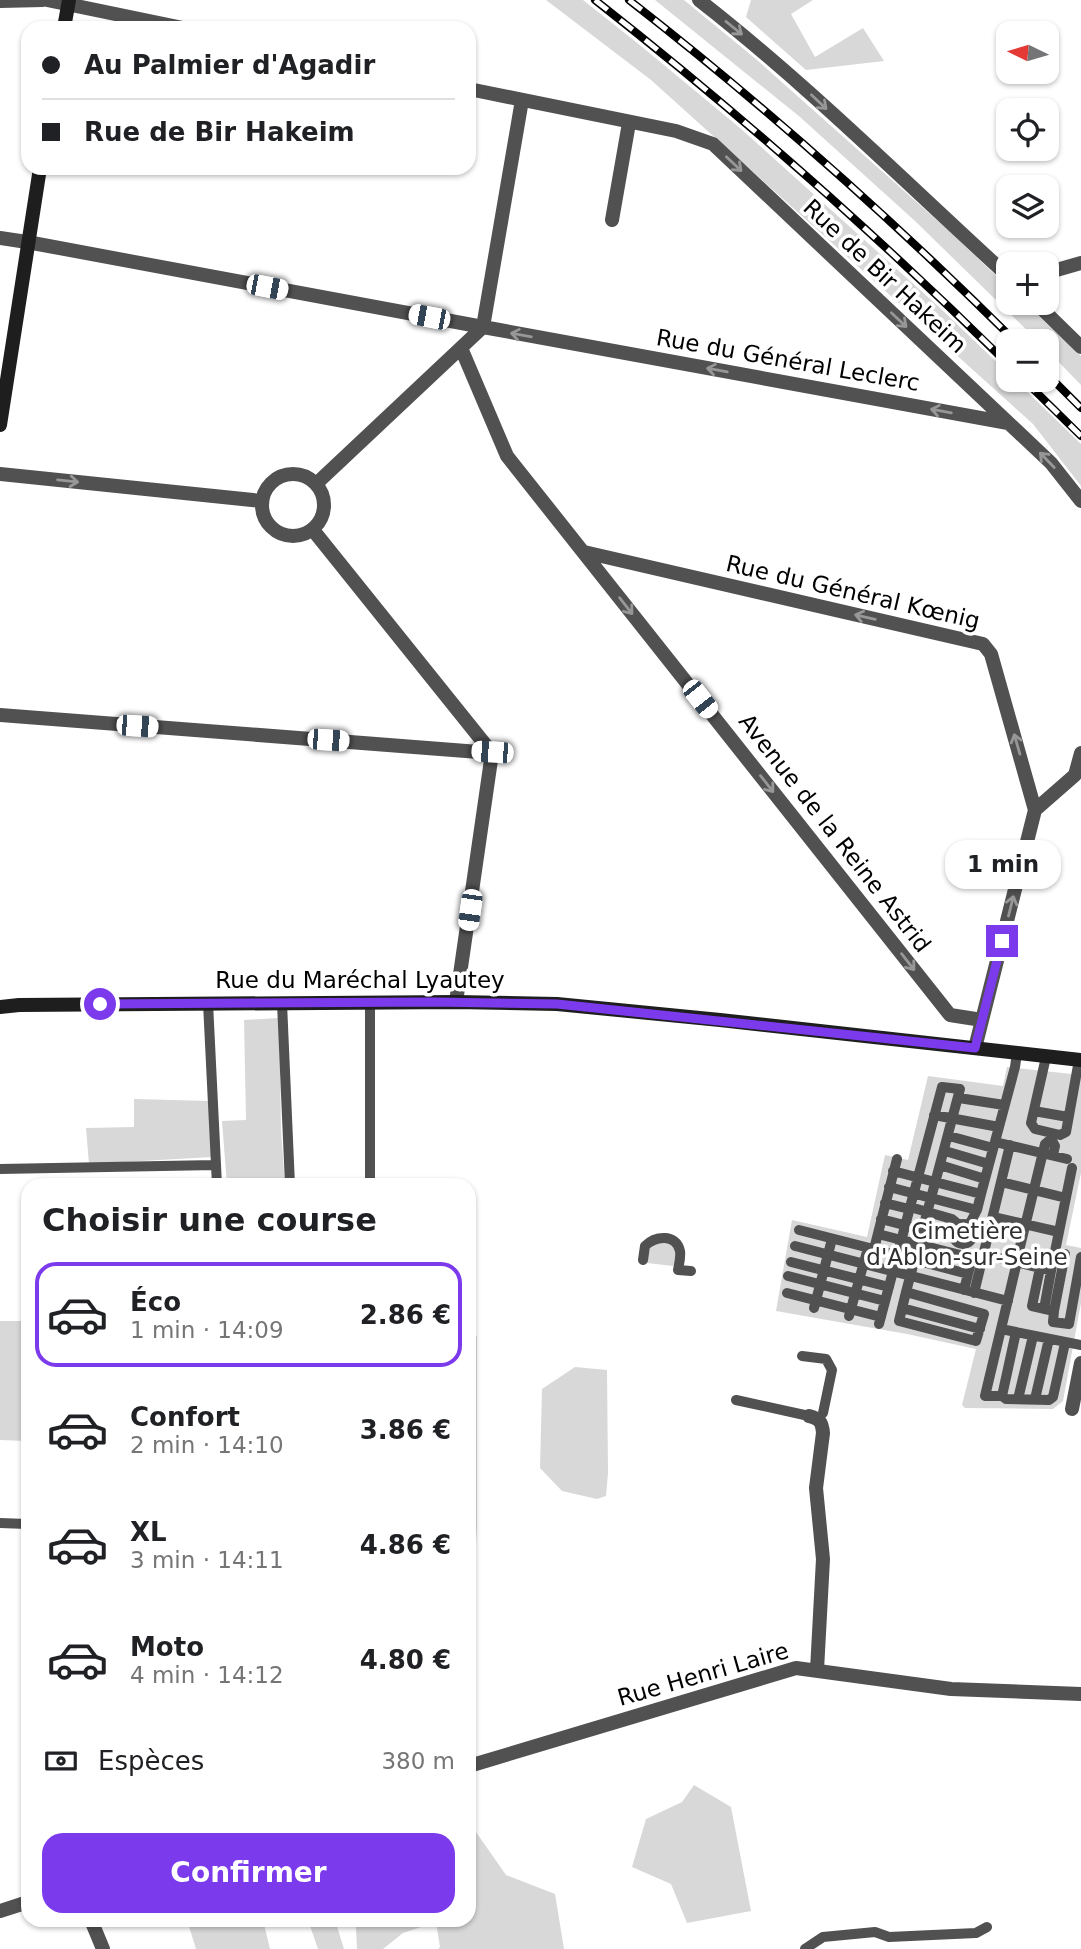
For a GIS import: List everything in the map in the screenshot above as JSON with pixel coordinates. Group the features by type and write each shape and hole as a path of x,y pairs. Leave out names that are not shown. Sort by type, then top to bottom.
{"street":[{"path":"699,0 799,84 996,265"},
{"path":"0,1 69,2 152,21"},
{"path":"65,21 69,2"},
{"name":"Rue de Bir Hakeim","path":"476,90 676,131 713,144 1051,463 1081,501"},
{"path":"316,484 482,327 522,100"},
{"path":"612,220 629,123"},
{"path":"0,425 39,175"},
{"name":"Rue du Général Leclerc","path":"0,238 1008,423"},
{"path":"1059,270 1081,263"},
{"path":"1048,315 1081,347"},
{"name":"Avenue de la Reine Astrid","path":"461,348 507,456 950,1015 982,1020"},
{"path":"0,474 262,501"},
{"path":"296,474 316,484 323,495 325,508 322,519 313,530 304,535 290,537 269,526 263,516 262,501 265,491 273,481 282,476 296,474"},
{"path":"313,530 492,752 456,1002"},
{"name":"Rue du Général Kœnig","path":"584,552 983,644 991,654 1035,810"},
{"path":"0,715 492,752"},
{"path":"975,1048 1035,810 1075,775 1081,753"},
{"name":"Rue du Maréchal Lyautey","path":"0,1007 370,1002 557,1004 1080,1060"},
{"path":"1072,1409 1081,1363"},
{"path":"816,1415 822,1424 823,1433 816,1488 823,1559 817,1670"},
{"name":"Rue Henri Laire","path":"476,1764 796,1668 951,1689 1081,1694"},
{"path":"0,1911 21,1904"},
{"path":"94,1927 103,1949"}],"lane":[{"path":"370,1002 370,1178"},
{"path":"208,1003 217,1178"},
{"path":"282,1003 290,1178"},
{"path":"953,1237 953,1230 964,1224 977,1210 1017,1054"},
{"path":"1046,1056 1031,1123 1035,1129 1052,1136 1066,1132 1080,1060"},
{"path":"787,1293 815,1304 880,1320 942,1087 960,1089 954,1118 935,1182 932,1197 906,1292 899,1321 976,1341 984,1314 906,1292"},
{"path":"959,1098 1004,1105"},
{"path":"1034,1111 1069,1117"},
{"path":"934,1115 999,1127"},
{"path":"929,1135 989,1164"},
{"path":"1052,1136 1045,1144 1048,1154 1034,1190 985,1396 1049,1400 1053,1397 1065,1343"},
{"path":"947,1143 1010,1145 1067,1158"},
{"path":"948,1334 956,1306 983,1255 1010,1145"},
{"path":"850,1313 864,1263 878,1234 897,1159"},
{"path":"0,1169 216,1165"},
{"path":"940,1165 985,1179"},
{"path":"1072,1168 1059,1232 1045,1269 1049,1310 1053,1322 1069,1324 1081,1257"},
{"path":"893,1171 981,1194"},
{"path":"1002,1182 1066,1198"},
{"path":"890,1187 977,1210"},
{"path":"881,1219 953,1237 958,1243 968,1243 974,1234 964,1224 952,1219 886,1203"},
{"path":"993,1217 1059,1232"},
{"path":"799,1230 897,1255"},
{"path":"878,1234 972,1258 966,1291"},
{"path":"643,1260 645,1246 658,1238 664,1238 672,1240 680,1251 678,1270 691,1271"},
{"path":"815,1304 832,1239"},
{"path":"795,1246 1008,1301"},
{"path":"1049,1310 1065,1254"},
{"path":"983,1255 1045,1269"},
{"path":"915,1260 968,1274"},
{"path":"791,1262 889,1287"},
{"path":"788,1276 885,1301"},
{"path":"902,1308 980,1329"},
{"path":"1001,1329 1081,1345"},
{"path":"1002,1396 1017,1332"},
{"path":"1018,1399 1033,1336"},
{"path":"1035,1399 1049,1339"},
{"path":"736,1400 816,1415 832,1370 826,1359 802,1356"},
{"path":"0,1523 21,1524"},
{"path":"805,1949 823,1937 874,1932 890,1937 976,1933 986,1927"}],"green space":[{"path":"546,0 583,0 740,128 996,362 996,391 651,80"},
{"path":"655,0 684,0 757,60 996,276 996,300 915,221 800,117"},
{"path":"751,0 813,0 791,14 815,57 863,28 884,61 806,70 746,17"},
{"path":"1011,315 1038,315 1052,329 1026,329"},
{"path":"1059,335 1081,356 1081,385 1059,362"},
{"path":"997,392 1027,392 1081,444 1081,486 1033,424"},
{"path":"279,1018 284,1178 226,1178 222,1121 246,1120 244,1020"},
{"name":"Cimetière d'Ablon-sur-Seine","path":"1007,1067 1081,1075 1081,1173 1066,1245 1081,1248 1081,1303 1063,1401 1053,1409 965,1408 962,1405 976,1349 776,1311 792,1220 867,1237 885,1155 908,1160 928,1076 1003,1086"},
{"path":"134,1099 210,1101 212,1157 89,1164 86,1128 134,1127"},
{"path":"656,1242 671,1243 676,1252 673,1266 647,1263 647,1250"},
{"path":"0,1321 21,1321 21,1441 0,1440"},
{"path":"476,1336 477,1336 476,1545"},
{"path":"575,1367 607,1370 608,1473 606,1496 597,1499 562,1491 540,1468 542,1389"},
{"path":"694,1785 731,1807 751,1911 687,1923 671,1884 632,1867 646,1819 682,1802"},
{"path":"476,1832 506,1875 555,1894 564,1949 438,1949 440,1947 437,1927 476,1927"},
{"path":"189,1927 265,1927 270,1949 196,1949"},
{"path":"310,1927 337,1927 344,1949 318,1949"},
{"path":"421,1927 403,1933 383,1949 357,1949 356,1928"}],"railway":[{"path":"595,0 702,86 806,176 996,353"},
{"path":"629,0 827,164 1003,329"},
{"path":"1059,386 1081,408"},
{"path":"1036,392 1081,436"}],"route":[{"path":"100,1004 557,1004 975,1048 1002,941"}]}
